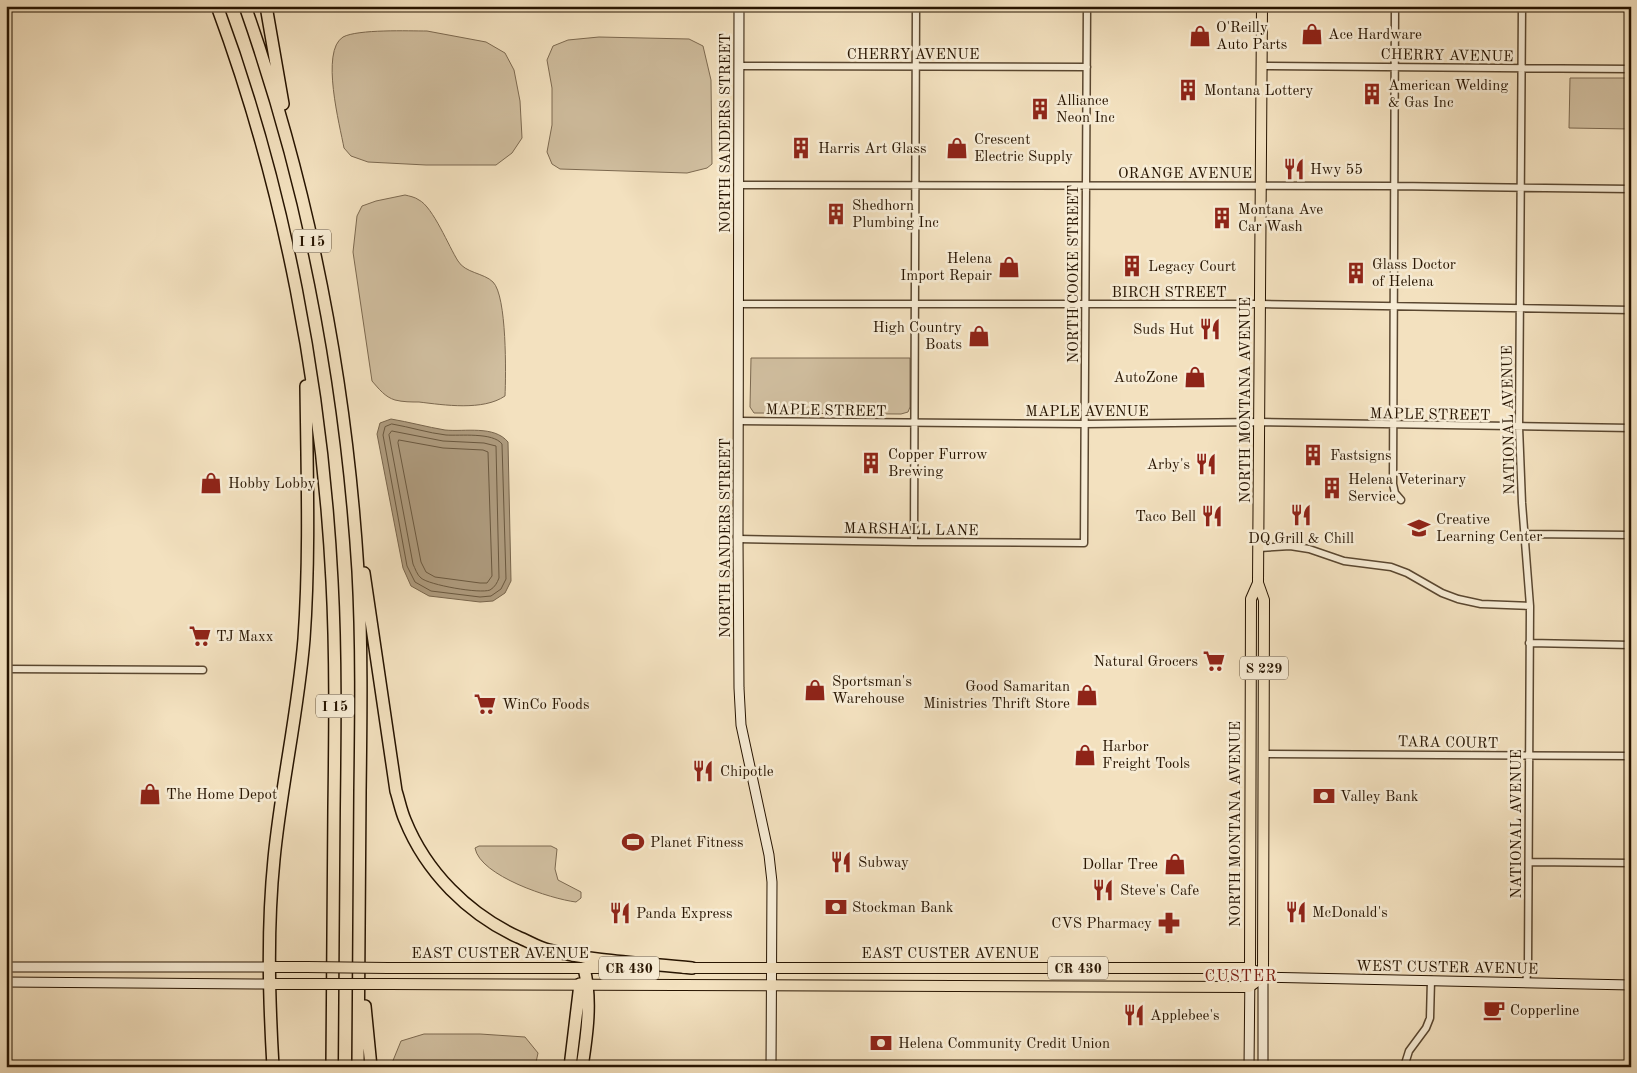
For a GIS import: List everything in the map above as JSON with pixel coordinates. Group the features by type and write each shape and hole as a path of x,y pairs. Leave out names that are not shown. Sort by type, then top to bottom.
{"highway":[{"name":"I 15","path":"217,6 250,105 290,261 306,347 323,473 333,609 335,736 332,1067"},
{"name":"I 15","path":"245,6 271,83 294,167 314,253 329,329 351,483 360,628 358,1067"},
{"path":"266,6 294,167"},
{"path":"273,1067 269,967 274,860 299,682 307,593 306,347"},
{"path":"351,483 396,791 405,820 432,867 454,894 482,918 548,950 596,959 692,968"},
{"path":"359,919 371,1067"},
{"path":"570,1067 584,984 584,968"},
{"path":"582,1067 588,1006 584,984"}],"main road":[{"name":"NORTH SANDERS STREET","path":"739,6 738,539 741,725 770,855 772,882 771,1067"},
{"name":"NORTH MONTANA AVENUE","path":"1262,6 1258,583 1264,600 1263,1067"},
{"name":"NORTH MONTANA AVENUE","path":"1249,1067 1251,599 1258,583"},
{"name":"EAST CUSTER AVENUE","path":"6,967 1250,968"},
{"path":"1249,987 1263,977 1250,968"},
{"name":"WEST CUSTER AVENUE","path":"1263,977 1631,985"},
{"name":"EAST CUSTER AVENUE","path":"6,982 1249,987"}],"street":[{"path":"914,542 916,6"},
{"name":"NORTH COOKE STREET","path":"1084,542 1087,6"},
{"path":"1395,6 1393,484 1395,493 1401,500"},
{"name":"NATIONAL AVENUE","path":"1522,6 1520,427 1522,503 1526,534 1530,606 1528,966 1526,983"},
{"name":"CHERRY AVENUE","path":"739,66 1087,67"},
{"name":"CHERRY AVENUE","path":"1262,66 1631,70"},
{"name":"ORANGE AVENUE","path":"738,185 1394,186 1631,189"},
{"name":"BIRCH STREET","path":"738,304 1260,304 1631,310"},
{"name":"MAPLE STREET","path":"738,422 914,423"},
{"name":"MAPLE STREET","path":"1260,422 1393,426 1631,428"},
{"name":"MAPLE AVENUE","path":"914,423 1260,422"},
{"path":"1526,534 1631,535"},
{"name":"MARSHALL LANE","path":"738,539 1084,542"},
{"path":"1258,548 1290,546 1309,549 1344,561 1391,567 1458,599 1481,604 1530,606"},
{"path":"1529,643 1631,645"},
{"path":"6,669 203,670"},
{"name":"TARA COURT","path":"1264,754 1631,756"},
{"path":"1529,862 1631,863"},
{"path":"1404,1067 1409,1051 1426,1028 1430,1018 1431,980"}],"shaded area":[{"path":"384,31 427,31 486,42 505,53 514,70 520,101 522,138 512,153 496,165 426,165 368,162 351,156 344,148 333,90 333,57 336,45 343,37 350,34"},
{"path":"599,37 689,39 703,46 711,80 712,164 707,168 687,173 560,169 552,164 547,152 552,125 552,88 547,60 553,46 568,40"},
{"path":"1570,78 1631,78 1631,129 1569,128"},
{"path":"405,195 417,199 430,211 461,265 489,279 498,290 503,319 505,396 496,401 463,406 401,401 388,397 372,381 353,252 357,216 362,206"},
{"path":"751,358 910,358 910,407 908,412 901,414 754,413 750,407"},
{"path":"479,846 551,846 557,849 555,869 558,880 581,892 581,898 576,902 550,896 503,877 489,868 480,858 475,848"},
{"path":"424,1034 480,1034 525,1037 538,1053 535,1067 393,1067 392,1063 401,1041"}],"water":[{"path":"391,419 445,430 487,431 495,433 508,442 511,581 505,593 493,601 480,602 429,596 411,586 403,568 377,434 380,423"}],"place":[{"name":"Ace Hardware","path":"1312,34"},
{"name":"O'Reilly Auto Parts","path":"1200,36"},
{"name":"Montana Lottery","path":"1188,90"},
{"name":"American Welding & Gas Inc","path":"1372,94"},
{"name":"Alliance Neon Inc","path":"1040,109"},
{"name":"Harris Art Glass","path":"801,148"},
{"name":"Crescent Electric Supply","path":"957,148"},
{"name":"Hwy 55","path":"1294,169"},
{"name":"Shedhorn Plumbing Inc","path":"836,214"},
{"name":"Montana Ave Car Wash","path":"1222,218"},
{"name":"Legacy Court","path":"1132,266"},
{"name":"Helena Import Repair","path":"1009,267"},
{"name":"Glass Doctor of Helena","path":"1356,273"},
{"name":"Suds Hut","path":"1210,329"},
{"name":"High Country Boats","path":"979,336"},
{"name":"AutoZone","path":"1195,377"},
{"name":"Fastsigns","path":"1313,455"},
{"name":"Copper Furrow Brewing","path":"871,463"},
{"name":"Arby's","path":"1206,464"},
{"name":"Hobby Lobby","path":"211,483"},
{"name":"Helena Veterinary Service","path":"1332,488"},
{"name":"DQ Grill & Chill","path":"1301,515"},
{"name":"Taco Bell","path":"1212,516"},
{"name":"Creative Learning Center","path":"1419,528"},
{"name":"TJ Maxx","path":"200,636"},
{"name":"Natural Grocers","path":"1214,661"},
{"name":"Sportsman's Warehouse","path":"815,690"},
{"name":"Good Samaritan Ministries Thrift Store","path":"1087,695"},
{"name":"WinCo Foods","path":"485,704"},
{"name":"Harbor Freight Tools","path":"1085,755"},
{"name":"Chipotle","path":"703,771"},
{"name":"The Home Depot","path":"150,794"},
{"name":"Valley Bank","path":"1324,796"},
{"name":"Planet Fitness","path":"633,842"},
{"name":"Subway","path":"841,862"},
{"name":"Dollar Tree","path":"1175,864"},
{"name":"Steve's Cafe","path":"1103,890"},
{"name":"Stockman Bank","path":"836,907"},
{"name":"McDonald's","path":"1296,912"},
{"name":"Panda Express","path":"620,913"},
{"name":"CVS Pharmacy","path":"1169,923"},
{"name":"Copperline","path":"1494,1010"},
{"name":"Applebee's","path":"1134,1015"},
{"name":"Helena Community Credit Union","path":"881,1043"}],"district":[{"name":"CUSTER","path":"1241,975"}]}
